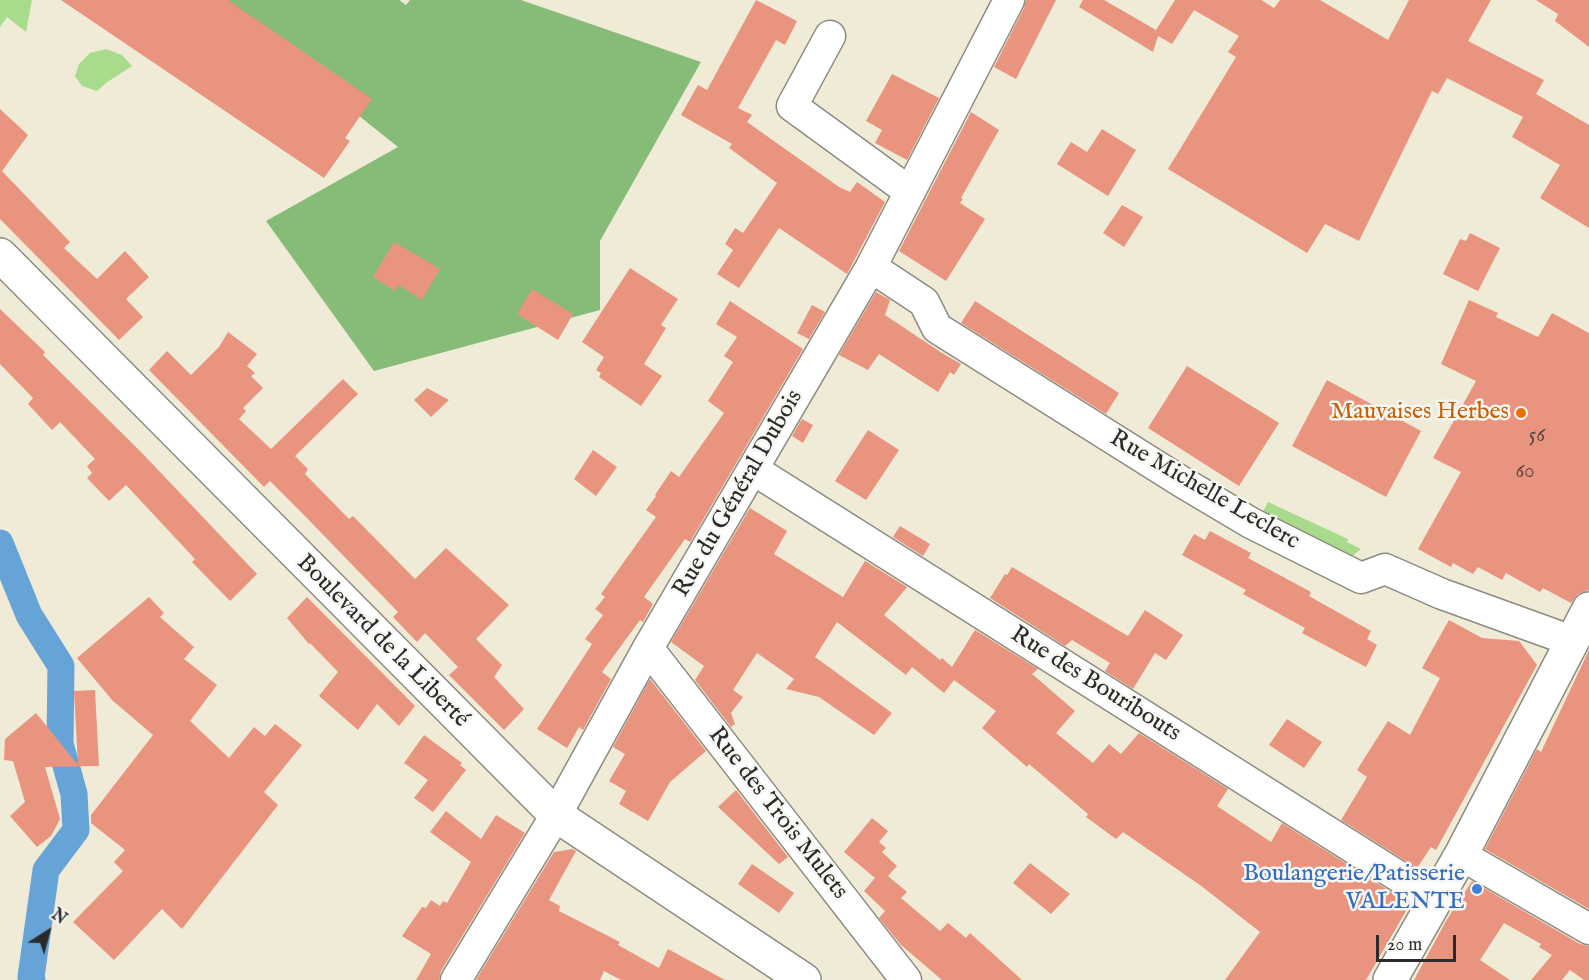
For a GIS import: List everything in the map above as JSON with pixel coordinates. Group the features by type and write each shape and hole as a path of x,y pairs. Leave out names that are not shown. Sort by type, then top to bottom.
{"street":[{"name":"Rue du Général Dubois","path":"456,980 556,815 648,648 871,267 1009,0"},
{"path":"830,36 792,106 910,192"},
{"name":"Boulevard de la Liberté","path":"0,255 556,815 804,980"},
{"name":"Rue Michelle Leclerc","path":"871,267 924,302 937,328 1251,523 1361,578 1385,569 1442,594 1572,641"},
{"name":"Rue des Bouribouts","path":"754,470 1436,900"},
{"path":"1390,980 1461,855 1589,609"},
{"name":"Rue des Trois Mulets","path":"648,648 906,980"},
{"path":"1461,855 1589,929"}],"green space":[{"path":"0,0 32,0 26,32 7,17 0,27"},
{"path":"214,0 399,0 406,5 410,0 521,0 701,62 600,241 600,310 374,371 266,221 398,147"},
{"path":"106,49 122,55 132,66 97,91 82,86 75,76 79,64 90,53"},
{"path":"1268,502 1348,539 1347,542 1361,549 1349,559 1260,517"}],"building":[{"path":"61,0 228,0 372,99 345,138 350,141 324,178"},
{"path":"756,0 797,21 785,45 776,40 738,108 752,115 747,122 839,187 850,192 857,182 885,202 847,274 779,228 739,288 717,274 733,250 725,244 735,228 743,233 777,183 729,148 732,144 681,115 698,85 707,90"},
{"path":"1026,0 1056,0 1016,79 994,67"},
{"path":"1083,0 1104,0 1156,30 1175,0 1261,0 1274,8 1280,0 1320,0 1388,40 1409,0 1491,0 1468,41 1544,80 1536,94 1589,125 1589,228 1540,198 1560,165 1512,137 1523,117 1447,78 1438,94 1432,91 1359,241 1325,224 1307,253 1168,169 1236,57 1228,52 1239,36 1194,10 1172,44 1158,36 1153,52 1079,7"},
{"path":"1536,0 1589,0 1589,47 1555,21 1558,14"},
{"path":"892,74 939,98 907,160 875,143 882,130 866,121"},
{"path":"0,109 28,135 2,171 70,242 64,248 97,279 125,251 149,277 126,299 143,317 119,340 0,219"},
{"path":"971,112 999,130 960,203 985,219 946,281 899,251"},
{"path":"1102,129 1136,150 1108,196 1057,164 1071,142 1087,152"},
{"path":"1122,205 1143,217 1124,247 1103,233"},
{"path":"1470,233 1500,248 1478,291 1443,274 1460,239 1466,241"},
{"path":"394,242 440,269 422,300 399,285 395,291 373,277"},
{"path":"630,268 678,299 661,325 666,328 644,364 662,376 641,406 599,377 601,373 596,370 604,357 582,342"},
{"path":"532,289 573,314 558,340 517,314"},
{"path":"876,292 890,300 885,315 961,364 954,375 950,372 938,392 879,354 868,370 839,355"},
{"path":"1469,300 1498,313 1496,317 1538,337 1552,313 1589,333 1589,590 1578,594 1571,603 1543,588 1540,592 1506,573 1502,580 1478,567 1473,574 1453,563 1451,567 1418,549 1461,472 1433,458 1476,381 1441,364"},
{"path":"730,301 803,349 690,542 685,539 644,597 653,604 643,622 640,620 602,672 611,679 583,730 579,727 567,748 537,729 592,644 585,639 603,615 595,609 605,597 601,594 656,517 646,510 671,471 679,477 724,413 708,401 733,362 724,356 737,337 716,324"},
{"path":"975,301 1119,393 1106,414 961,323"},
{"path":"812,305 825,312 809,339 797,333"},
{"path":"0,309 45,352 43,355 142,453 257,574 230,601 192,562 195,559 126,485 109,501 87,478 92,473 87,466 95,459 60,422 52,430 28,404 33,398 0,364"},
{"path":"228,332 257,354 247,366 255,373 251,376 263,388 243,408 246,411 239,419 271,449 343,379 358,394 295,456 308,469 305,474 349,519 353,516 415,579 446,548 509,605 476,639 502,665 494,677 524,709 504,730 449,675 458,667 425,633 417,642 393,617 398,612 301,512 270,481 264,487 149,370 167,351 191,375 219,347"},
{"path":"1187,366 1279,423 1239,486 1148,428"},
{"path":"1327,380 1421,431 1386,497 1292,446"},
{"path":"427,388 449,400 431,417 414,400"},
{"path":"802,419 813,425 803,443 792,436"},
{"path":"868,430 899,450 866,500 835,481"},
{"path":"593,450 617,467 596,496 574,479"},
{"path":"750,508 787,531 774,554 843,597 865,561 907,587 884,615 952,667 975,630 1038,669 1032,674 1075,711 1056,733 1093,763 1109,744 1121,754 1139,733 1228,789 1217,806 1271,842 1282,823 1410,904 1366,980 1225,980 1260,932 1200,885 1123,832 1116,839 1086,817 1088,814 1029,764 1027,767 982,728 996,711 954,680 944,693 912,667 906,675 837,622 815,657 892,713 874,735 819,697 786,689 794,679 757,653 733,690 743,697 731,713 735,724 731,727 695,680 704,666 671,642"},
{"path":"900,526 930,544 923,556 893,537"},
{"path":"1210,531 1251,553 1248,558 1311,592 1309,596 1371,631 1367,639 1377,645 1366,667 1302,633 1305,628 1243,594 1246,590 1182,555 1194,534 1205,540"},
{"path":"1012,567 1128,636 1145,610 1183,635 1166,660 1155,653 1133,689 1105,671 1110,663 1072,640 1065,646 990,598"},
{"path":"149,597 164,613 160,617 194,647 184,659 217,685 190,721 229,758 254,727 265,736 275,724 302,745 264,792 278,805 182,929 162,909 114,960 73,922 123,871 114,862 125,850 91,823 91,815 153,735 112,700 77,658"},
{"path":"307,597 415,706 399,726 377,704 358,730 319,696 338,672 309,644 287,618"},
{"path":"1449,620 1482,638 1519,641 1537,665 1436,850 1431,847 1417,868 1341,820 1367,777 1357,770 1388,721 1410,735 1440,678 1422,668"},
{"path":"1589,650 1589,909 1485,849 1537,749 1541,752"},
{"path":"650,679 706,751 670,782 648,821 619,804 626,791 609,781 625,754 613,747"},
{"path":"95,690 99,766 45,767 60,819 51,836 37,847 10,816 25,802 13,761 4,760 5,739 36,713 78,765 74,691"},
{"path":"1287,719 1322,742 1304,768 1269,745"},
{"path":"424,735 462,763 460,765 466,770 433,812 414,798 428,780 404,763"},
{"path":"736,790 788,857 779,864 718,807"},
{"path":"446,811 481,839 496,815 525,833 441,971 439,980 416,980 431,954 402,936 422,907 426,908 431,900 440,906 443,901 447,903 471,862 430,832"},
{"path":"872,818 888,831 879,842 886,848 882,852 897,866 888,876 907,892 901,898 940,931 948,923 966,938 970,933 1022,980 942,980 901,945 879,918 885,911 864,891 875,878 844,852"},
{"path":"573,849 576,851 549,900 560,906 559,911 620,942 618,945 659,968 668,949 725,980 621,980 604,971 600,980 476,980 554,852"},
{"path":"1030,863 1070,894 1051,914 1013,883"},
{"path":"752,864 794,893 779,913 738,884"},
{"path":"1472,881 1580,944 1589,946 1589,980 1584,980 1570,970 1562,980 1531,980 1552,955 1539,947 1541,944 1504,923 1480,960 1510,980 1414,980 1446,921"}],"waterway":[{"path":"0,543 29,615 61,666 60,744 74,794 76,830 46,870 32,980"}],"place":[{"name":"Mauvaises Herbes","path":"1521,413"},
{"name":"Boulangerie/Patisserie VALENTE","path":"1477,889"}]}
